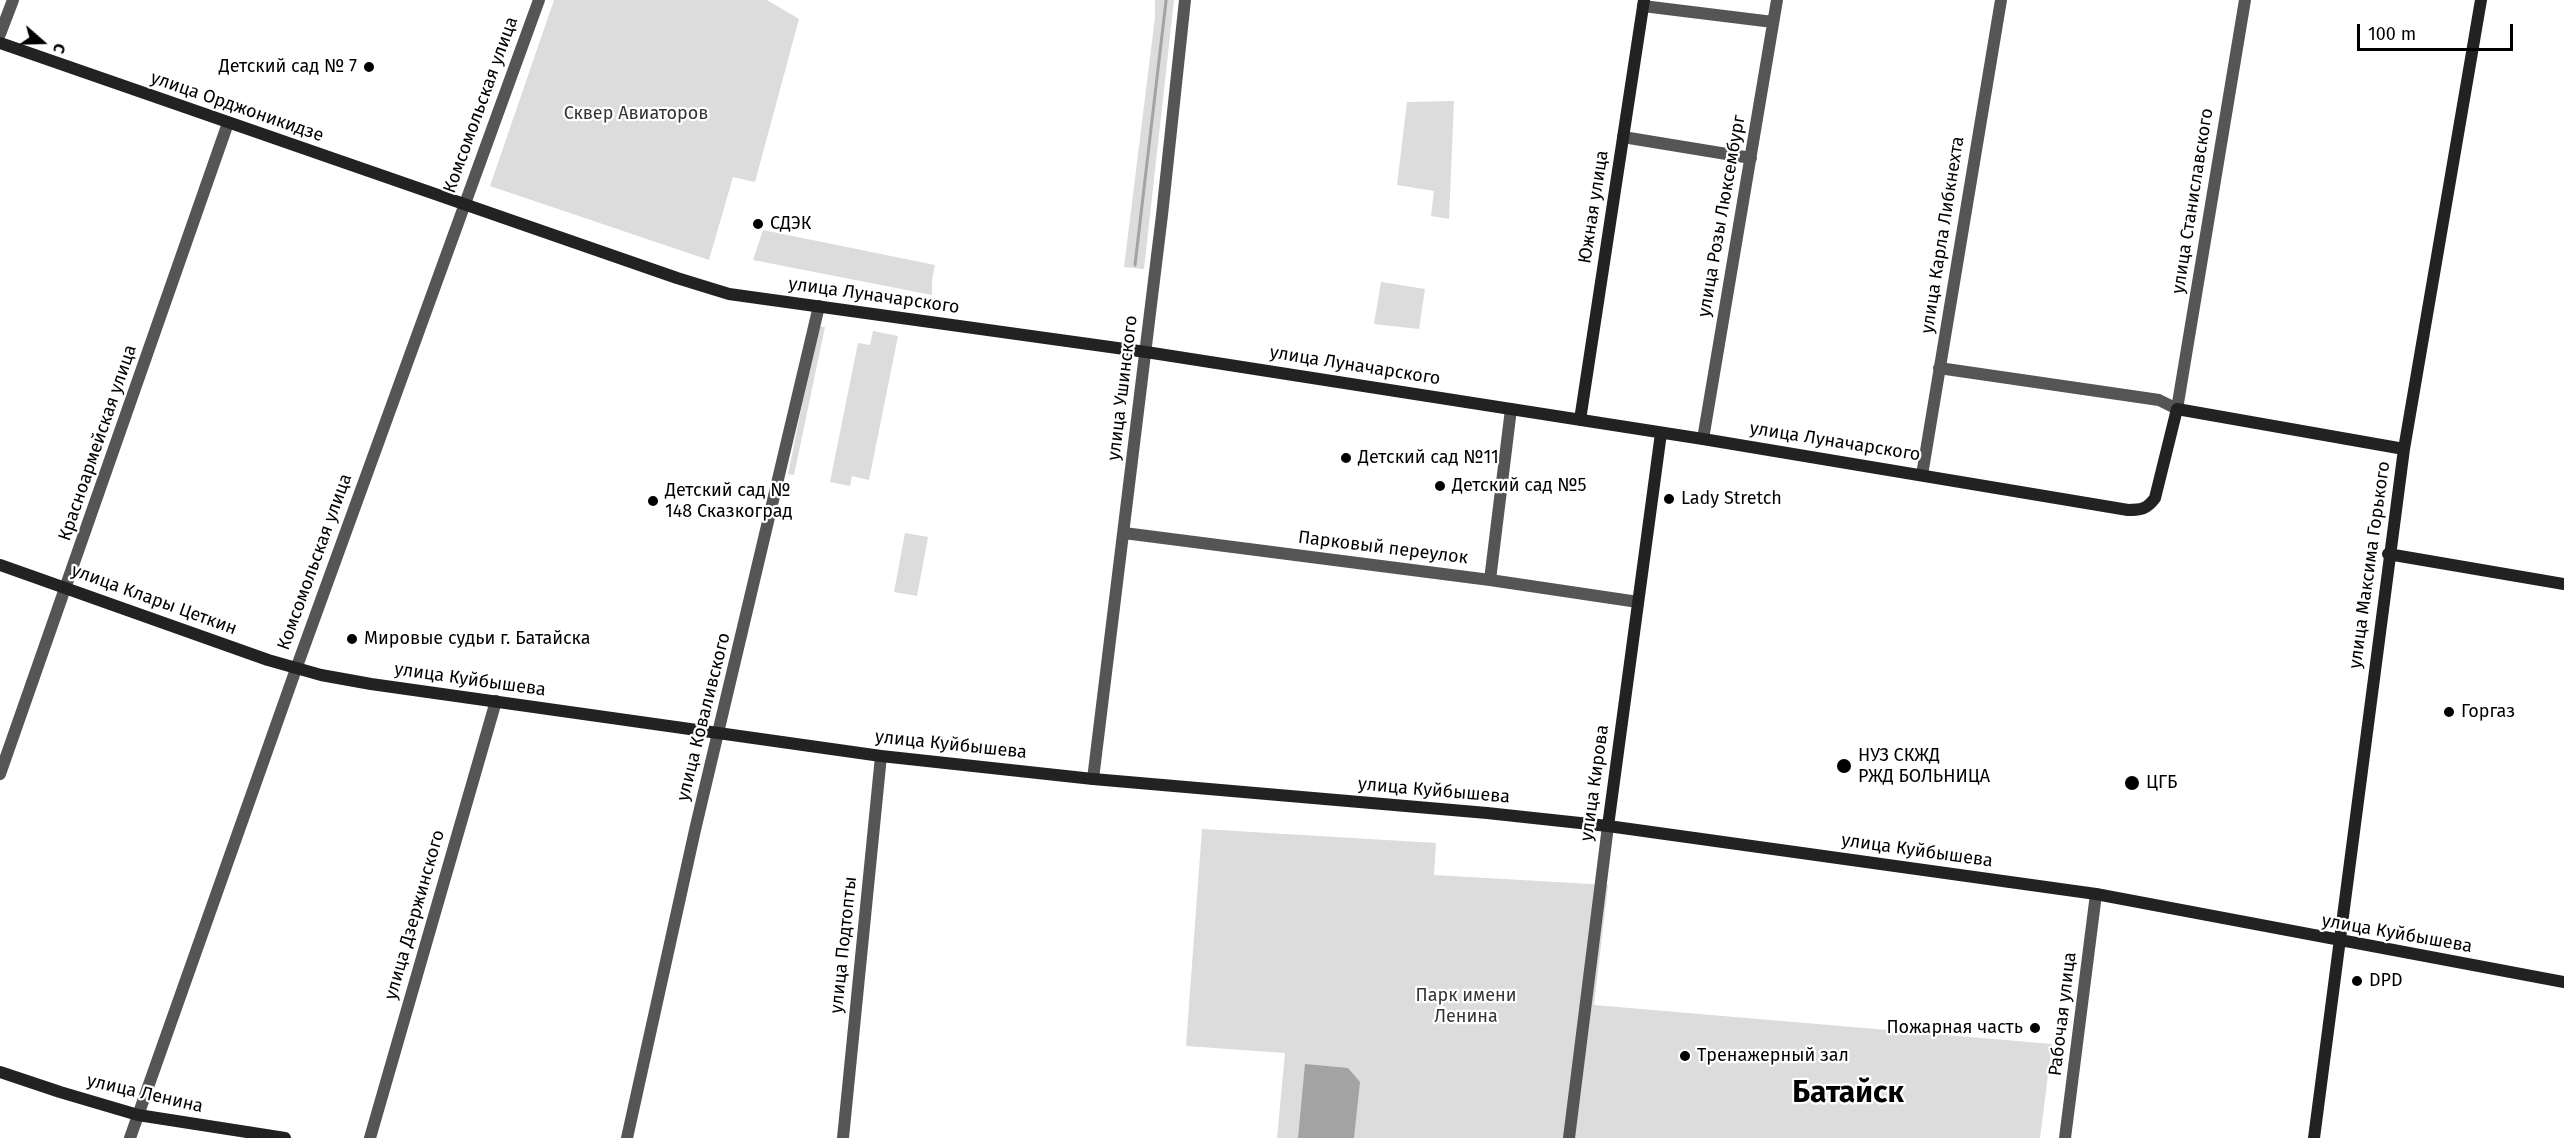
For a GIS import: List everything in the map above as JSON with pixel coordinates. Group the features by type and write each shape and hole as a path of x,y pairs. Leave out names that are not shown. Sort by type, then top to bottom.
{"street":[{"path":"0,34 13,0"},
{"name":"Комсомольская улица","path":"130,1138 463,203 539,0"},
{"name":"улица Ушинского","path":"1093,779 1146,352 1185,0"},
{"name":"улица Розы Люксембург","path":"1703,439 1777,0"},
{"name":"улица Карла Либкнехта","path":"1922,475 2001,0"},
{"name":"улица Станиславского","path":"2177,409 2244,0"},
{"name":"улица Максима Горького","path":"2314,1138 2388,554 2481,0"},
{"path":"1644,3 1773,22"},
{"name":"Южная улица","path":"1580,420 1644,3"},
{"name":"улица Орджоникидзе","path":"0,43 463,203"},
{"name":"Красноармейская улица","path":"0,774 228,123"},
{"path":"1623,137 1750,158"},
{"name":"улица Луначарского","path":"463,203 711,289 747,296 1146,352 2140,510 2150,506 2159,488 2177,409"},
{"name":"улица Коваливского","path":"627,1138 695,830 720,734 819,306"},
{"path":"1940,368 2159,400 2177,409 2404,449"},
{"path":"1490,580 1511,409"},
{"name":"улица Кирова","path":"1569,1138 1661,433"},
{"name":"Парковый переулок","path":"1124,533 1490,580 1638,602"},
{"path":"2388,554 2564,584"},
{"name":"улица Клары Цеткин","path":"0,565 296,669"},
{"name":"улица Куйбышева","path":"296,669 370,684 881,756 1093,779 1487,813 1608,826 2096,894 2564,982"},
{"name":"улица Дзержинского","path":"370,1138 496,701"},
{"name":"улица Подтопты","path":"843,1138 881,756"},
{"name":"Рабочая улица","path":"2065,1138 2096,894"},
{"name":"улица Ленина","path":"0,1072 138,1114 285,1138"}],"green space":[{"name":"Сквер Авиаторов","path":"554,0 767,0 799,19 755,182 733,177 709,260 490,186"},
{"path":"1155,0 1174,0 1144,269 1124,267 1155,17"},
{"path":"1454,101 1449,219 1431,216 1434,191 1397,185 1407,102"},
{"path":"763,230 935,265 932,295 753,260"},
{"path":"1381,282 1425,289 1419,329 1374,324"},
{"path":"818,326 825,327 794,475 788,474"},
{"path":"873,331 898,336 869,480 852,476 850,486 830,482 858,343 870,345"},
{"path":"905,533 928,537 917,596 894,592"},
{"name":"Парк имени Ленина","path":"1202,829 1436,843 1434,875 1608,885 1594,1005 2052,1044 2040,1138 1277,1138 1285,1053 1186,1046"}],"shaded area":[{"path":"1305,1064 1348,1068 1360,1082 1354,1138 1298,1138"}],"waterway":[{"path":"1135,265 1166,1"}],"place":[{"name":"Детский сад № 7","path":"369,67"},
{"name":"СДЭК","path":"758,224"},
{"name":"Детский сад №11","path":"1346,458"},
{"name":"Детский сад №5","path":"1440,486"},
{"name":"Lady Stretch","path":"1669,499"},
{"name":"Детский сад № 148 Сказкоград","path":"653,501"},
{"name":"Мировые судьи г. Батайска","path":"352,639"},
{"name":"Горгаз","path":"2449,712"},
{"name":"НУЗ СКЖД РЖД БОЛЬНИЦА","path":"1844,766"},
{"name":"ЦГБ","path":"2132,783"},
{"name":"DPD","path":"2357,981"},
{"name":"Пожарная часть","path":"2035,1028"},
{"name":"Тренажерный зал","path":"1685,1056"}],"district":[{"name":"Батайск","path":"1848,1094"}]}
